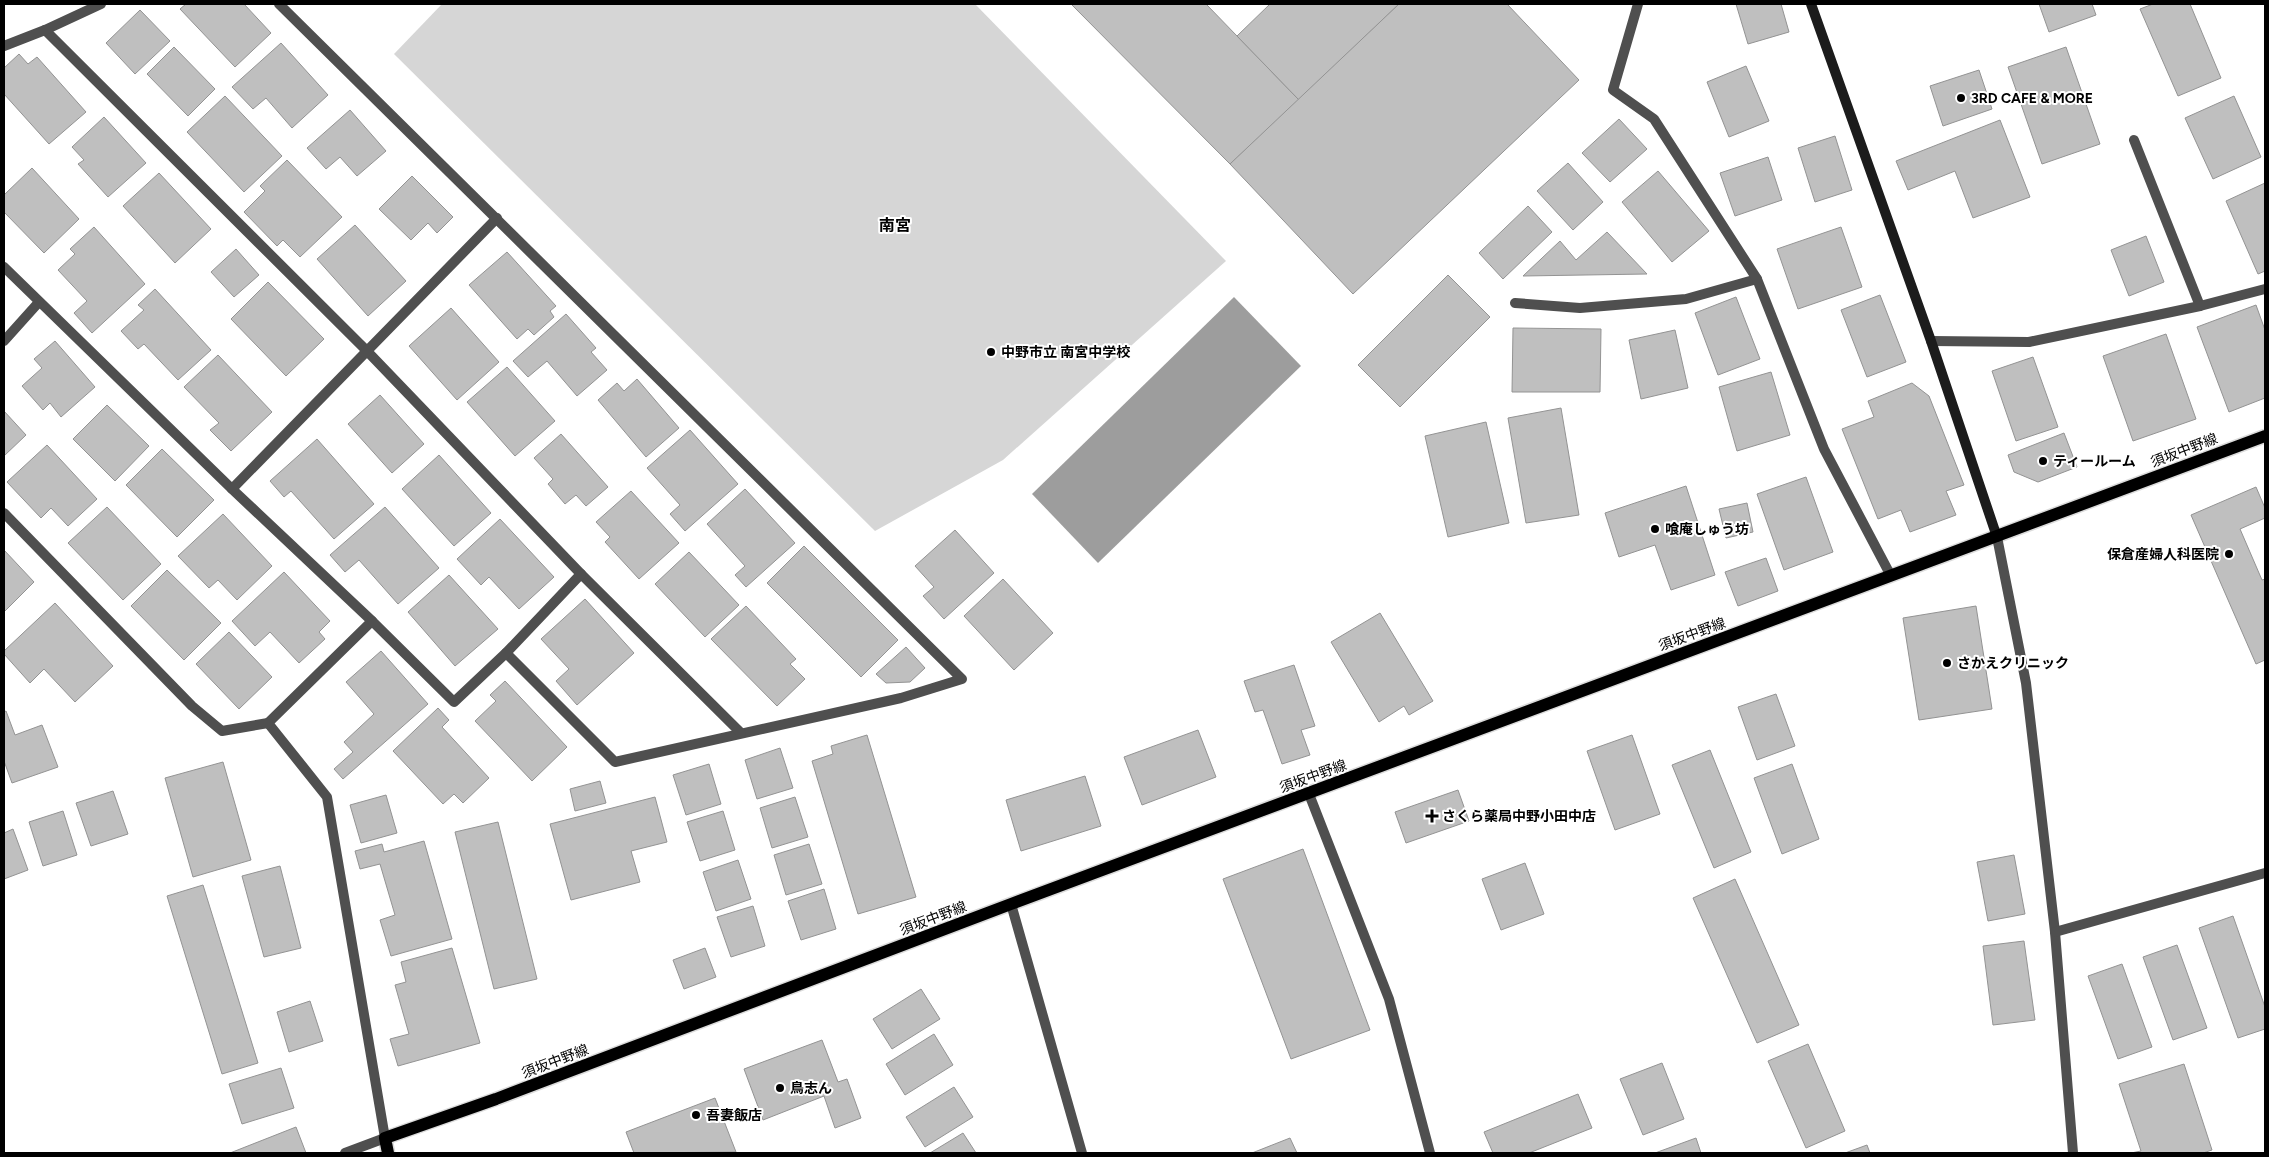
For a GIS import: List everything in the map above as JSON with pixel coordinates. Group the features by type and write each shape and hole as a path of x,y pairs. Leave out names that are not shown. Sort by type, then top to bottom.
{"main road":[{"name":"須坂中野線","path":"386,1138 496,1099 1011,904 2265,436"},
{"path":"386,1138 388,1153"}],"street":[{"path":"4,46 45,30 101,4"},
{"path":"279,4 962,678 902,698 742,732 615,762 506,653"},
{"path":"1638,4 1613,90 1654,119 1757,279 1824,449 1891,576"},
{"path":"1811,4 1931,341 1997,537 2026,683 2055,932 2073,1153"},
{"path":"45,30 366,350 581,574 742,732"},
{"path":"2134,140 2200,306"},
{"path":"232,489 497,218"},
{"path":"4,267 454,702 506,653 581,574"},
{"path":"1515,303 1580,308 1686,299 1757,279"},
{"path":"1931,341 2029,342 2200,306 2265,289"},
{"path":"4,341 39,302"},
{"path":"4,513 192,706 222,731 268,723 372,621"},
{"path":"268,723 327,797 386,1138 345,1153"},
{"path":"1309,794 1389,1000 1430,1153"},
{"path":"2055,932 2265,873"},
{"path":"1011,904 1082,1153"}],"shaded area":[{"path":"442,4 975,4 1226,261 1003,460 875,531 394,54"},
{"path":"1234,297 1301,366 1098,563 1032,494"}],"building":[{"path":"186,4 244,4 271,33 235,67 180,9"},
{"path":"1071,4 1206,4 1299,100 1230,164"},
{"path":"1270,4 1399,4 1299,100 1237,36"},
{"path":"1399,4 1507,4 1579,80 1353,294 1230,164"},
{"path":"1736,4 1781,4 1789,32 1748,44"},
{"path":"2039,4 2092,4 2096,15 2049,32"},
{"path":"2153,4 2190,4 2221,78 2178,96 2140,9"},
{"path":"140,10 170,41 135,74 106,43"},
{"path":"281,43 328,95 292,128 266,98 253,109 232,87"},
{"path":"174,47 215,89 188,116 147,74"},
{"path":"2066,47 2100,144 2042,164 2008,67"},
{"path":"19,54 28,64 37,57 86,112 49,144 4,94 4,68"},
{"path":"1746,66 1769,121 1729,137 1707,82"},
{"name":"3RD CAFE & MORE","path":"1979,70 1992,109 1943,126 1930,86"},
{"path":"225,96 282,156 244,192 187,132"},
{"path":"2234,96 2261,157 2213,179 2185,118"},
{"path":"350,110 386,151 357,176 340,157 326,169 307,148"},
{"path":"104,117 146,163 108,197 78,164 84,160 72,147"},
{"path":"1619,119 1647,149 1610,182 1582,153"},
{"path":"2000,120 2030,197 1973,218 1955,171 1908,190 1896,161"},
{"path":"1835,136 1852,190 1815,202 1798,148"},
{"path":"1768,157 1782,200 1735,216 1720,173"},
{"path":"287,160 342,217 300,257 283,240 277,246 244,212 265,191 260,186"},
{"path":"1568,163 1603,202 1573,230 1537,191"},
{"path":"32,168 79,219 44,253 4,212 4,195"},
{"path":"1658,171 1709,231 1672,262 1622,202"},
{"path":"159,173 211,229 175,263 123,206"},
{"path":"412,176 453,217 437,233 428,223 411,240 379,209"},
{"path":"2265,183 2265,271 2258,274 2226,201"},
{"path":"1528,206 1552,232 1503,279 1479,253"},
{"path":"355,225 406,281 368,316 317,259"},
{"path":"94,227 145,284 92,333 74,313 87,301 58,270 75,254 70,249"},
{"path":"1841,227 1862,287 1798,309 1777,249"},
{"path":"1607,232 1647,274 1523,276 1560,241 1576,260"},
{"path":"2146,236 2164,282 2129,296 2111,250"},
{"path":"236,249 259,275 234,297 211,272"},
{"path":"507,252 556,306 550,311 554,317 534,335 528,329 517,339 469,285"},
{"path":"1448,275 1490,317 1400,407 1358,365"},
{"path":"268,282 324,339 286,376 231,319"},
{"path":"155,289 211,350 178,380 144,344 138,349 121,331 144,310 138,305"},
{"path":"1880,295 1906,362 1867,377 1841,310"},
{"path":"1736,297 1760,359 1718,375 1695,313"},
{"path":"2256,305 2265,330 2265,398 2229,412 2197,327"},
{"path":"451,308 499,362 457,400 409,346"},
{"path":"566,314 596,348 591,352 607,370 577,396 547,361 528,377 513,361"},
{"path":"1513,328 1601,329 1600,392 1512,392"},
{"path":"1675,330 1688,388 1641,399 1629,340"},
{"path":"2166,334 2196,419 2133,441 2103,356"},
{"path":"55,341 95,387 61,417 50,403 43,410 22,386 42,368 34,359"},
{"path":"218,355 272,412 231,451 210,430 219,423 184,387"},
{"path":"2033,357 2058,427 2016,441 1992,371"},
{"path":"507,367 555,421 515,456 467,402"},
{"path":"1771,372 1790,435 1737,451 1719,387"},
{"path":"637,379 679,428 646,457 598,400 617,383 624,391"},
{"path":"1912,383 1929,396 1964,485 1946,491 1956,515 1910,532 1901,510 1878,519 1842,429 1874,417 1868,401"},
{"path":"380,395 424,444 392,473 348,424"},
{"path":"107,405 149,446 115,481 73,439"},
{"path":"1561,408 1579,515 1526,523 1508,418"},
{"path":"4,411 26,435 4,456"},
{"path":"1486,422 1509,523 1448,537 1425,436"},
{"path":"690,430 738,484 685,531 670,514 680,505 647,468"},
{"name":"ティールーム","path":"2064,433 2077,467 2038,482 2014,472 2008,455"},
{"path":"561,434 608,487 586,506 576,495 565,504 548,484 553,479 534,458"},
{"path":"317,439 374,504 334,539 291,491 284,497 270,481"},
{"path":"47,445 97,499 68,526 51,508 41,518 7,482"},
{"path":"162,449 214,500 177,537 126,485"},
{"path":"439,455 491,513 454,546 402,489"},
{"path":"1806,477 1833,552 1784,570 1757,494"},
{"name":"喰庵しゅう坊","path":"1686,486 1715,575 1671,590 1655,545 1619,557 1605,513"},
{"name":"保倉産婦人科医院","path":"2256,487 2265,508 2265,518 2240,529 2262,580 2265,579 2265,660 2256,664 2191,515"},
{"path":"745,489 795,543 746,587 735,575 745,566 707,524"},
{"path":"631,491 679,543 639,579 605,542 610,537 596,522"},
{"path":"1747,503 1753,532 1726,538 1719,509"},
{"path":"107,507 161,564 123,600 68,543"},
{"path":"385,507 439,568 398,604 359,560 345,572 330,555"},
{"path":"223,514 272,566 237,600 218,580 209,588 178,556"},
{"path":"500,519 554,577 519,609 489,577 481,585 457,559"},
{"path":"955,530 994,573 944,619 923,596 934,587 915,566"},
{"path":"804,546 898,640 861,677 767,583"},
{"path":"4,550 34,582 4,612"},
{"path":"689,552 739,605 705,637 655,584"},
{"path":"1766,558 1778,591 1738,606 1725,572"},
{"path":"167,570 221,623 184,660 131,606"},
{"path":"284,572 330,621 319,632 325,639 299,663 270,632 255,646 232,621"},
{"path":"449,575 498,629 455,666 408,612"},
{"path":"1003,579 1053,633 1014,670 964,616"},
{"path":"585,599 634,653 577,705 556,681 569,669 541,639"},
{"path":"55,603 113,666 75,702 44,669 30,683 4,654 4,651"},
{"path":"746,606 796,659 790,664 805,679 777,706 711,639"},
{"name":"さかえクリニック","path":"1976,606 1992,709 1919,720 1903,618"},
{"path":"1380,613 1433,701 1409,715 1404,706 1379,722 1331,642"},
{"path":"229,632 272,677 239,709 196,664"},
{"path":"906,647 925,668 910,682 886,683 876,674"},
{"path":"381,651 428,704 343,779 334,769 353,752 344,742 374,714 346,682"},
{"path":"1294,665 1315,726 1301,730 1310,755 1282,764 1263,710 1255,712 1244,681"},
{"path":"505,681 567,747 532,781 475,721 496,701 490,695"},
{"path":"1776,694 1795,746 1757,760 1738,707"},
{"path":"438,708 449,720 442,727 489,778 463,803 454,794 443,804 393,751"},
{"path":"6,711 15,735 42,725 58,767 12,783 4,761 4,712"},
{"path":"1198,730 1216,777 1142,805 1124,757"},
{"path":"867,735 916,897 858,914 812,761 833,754 831,746"},
{"path":"1632,735 1660,814 1615,830 1587,751"},
{"path":"780,748 793,788 757,799 745,760"},
{"path":"1710,750 1751,852 1714,868 1672,765"},
{"path":"223,762 251,860 193,877 165,778"},
{"path":"709,764 721,804 686,815 673,775"},
{"path":"1792,764 1819,839 1782,854 1754,778"},
{"path":"1085,776 1101,826 1021,851 1006,800"},
{"path":"600,781 606,803 575,811 570,789"},
{"name":"さくら薬局中野小田中店","path":"1458,790 1469,821 1406,843 1395,812"},
{"path":"113,791 128,834 91,846 76,803"},
{"path":"386,795 397,833 361,843 350,805"},
{"path":"655,797 667,842 631,851 640,882 571,900 550,824"},
{"path":"795,797 808,837 772,848 760,808"},
{"path":"63,811 77,855 43,866 29,822"},
{"path":"723,811 735,850 700,861 687,822"},
{"path":"498,822 537,979 494,989 455,832"},
{"path":"13,829 28,870 4,879 4,833"},
{"path":"424,841 452,939 391,956 380,920 395,915 380,864 360,869 355,851 382,844 384,852"},
{"path":"809,844 822,884 786,895 774,855"},
{"path":"1303,849 1370,1030 1291,1059 1223,879"},
{"path":"2014,855 2025,914 1988,921 1977,862"},
{"path":"738,860 751,899 716,911 703,872"},
{"path":"1525,863 1544,914 1501,930 1482,879"},
{"path":"280,866 301,948 264,957 242,876"},
{"path":"1735,879 1799,1025 1757,1043 1693,898"},
{"path":"203,885 258,1063 222,1074 167,896"},
{"path":"824,889 836,929 801,940 788,901"},
{"path":"753,906 765,946 731,957 717,917"},
{"path":"2233,916 2265,1007 2265,1029 2238,1038 2199,928"},
{"path":"2024,941 2035,1020 1993,1025 1983,946"},
{"path":"2177,945 2207,1028 2173,1040 2143,957"},
{"path":"452,948 480,1043 398,1066 390,1039 409,1034 395,985 406,982 401,962"},
{"path":"705,948 716,977 684,989 673,960"},
{"path":"2122,964 2152,1047 2118,1059 2088,976"},
{"path":"921,989 940,1019 892,1049 873,1019"},
{"path":"310,1001 323,1041 289,1052 277,1012"},
{"path":"934,1034 953,1065 905,1095 886,1064"},
{"path":"822,1040 838,1082 847,1079 861,1118 835,1128 824,1096 763,1120 744,1069"},
{"path":"1808,1044 1845,1131 1806,1148 1768,1061"},
{"path":"1662,1063 1684,1119 1643,1135 1620,1079"},
{"path":"2184,1064 2212,1150 2203,1153 2131,1153 2141,1151 2119,1084"},
{"path":"281,1068 294,1108 242,1124 229,1084"},
{"path":"954,1087 973,1117 925,1147 906,1117"},
{"path":"1578,1094 1592,1128 1529,1153 1493,1153 1484,1132"},
{"name":"吾妻飯店","path":"715,1098 736,1152 634,1153 626,1132"},
{"path":"296,1127 306,1153 230,1153"},
{"path":"963,1133 976,1153 930,1153"},
{"path":"1290,1138 1297,1153 1252,1153"},
{"path":"1696,1138 1701,1153 1655,1153"},
{"path":"1867,1145 1870,1153 1845,1153"}],"place":[{"name":"3RD CAFE & MORE","path":"1961,98"},
{"name":"中野市立 南宮中学校","path":"991,352"},
{"name":"ティールーム","path":"2043,461"},
{"name":"喰庵しゅう坊","path":"1655,529"},
{"name":"保倉産婦人科医院","path":"2229,554"},
{"name":"さかえクリニック","path":"1947,663"},
{"name":"さくら薬局中野小田中店","path":"1432,816"},
{"name":"鳥志ん","path":"780,1088"},
{"name":"吾妻飯店","path":"696,1115"}],"district":[{"name":"南宮","path":"895,225"}]}
